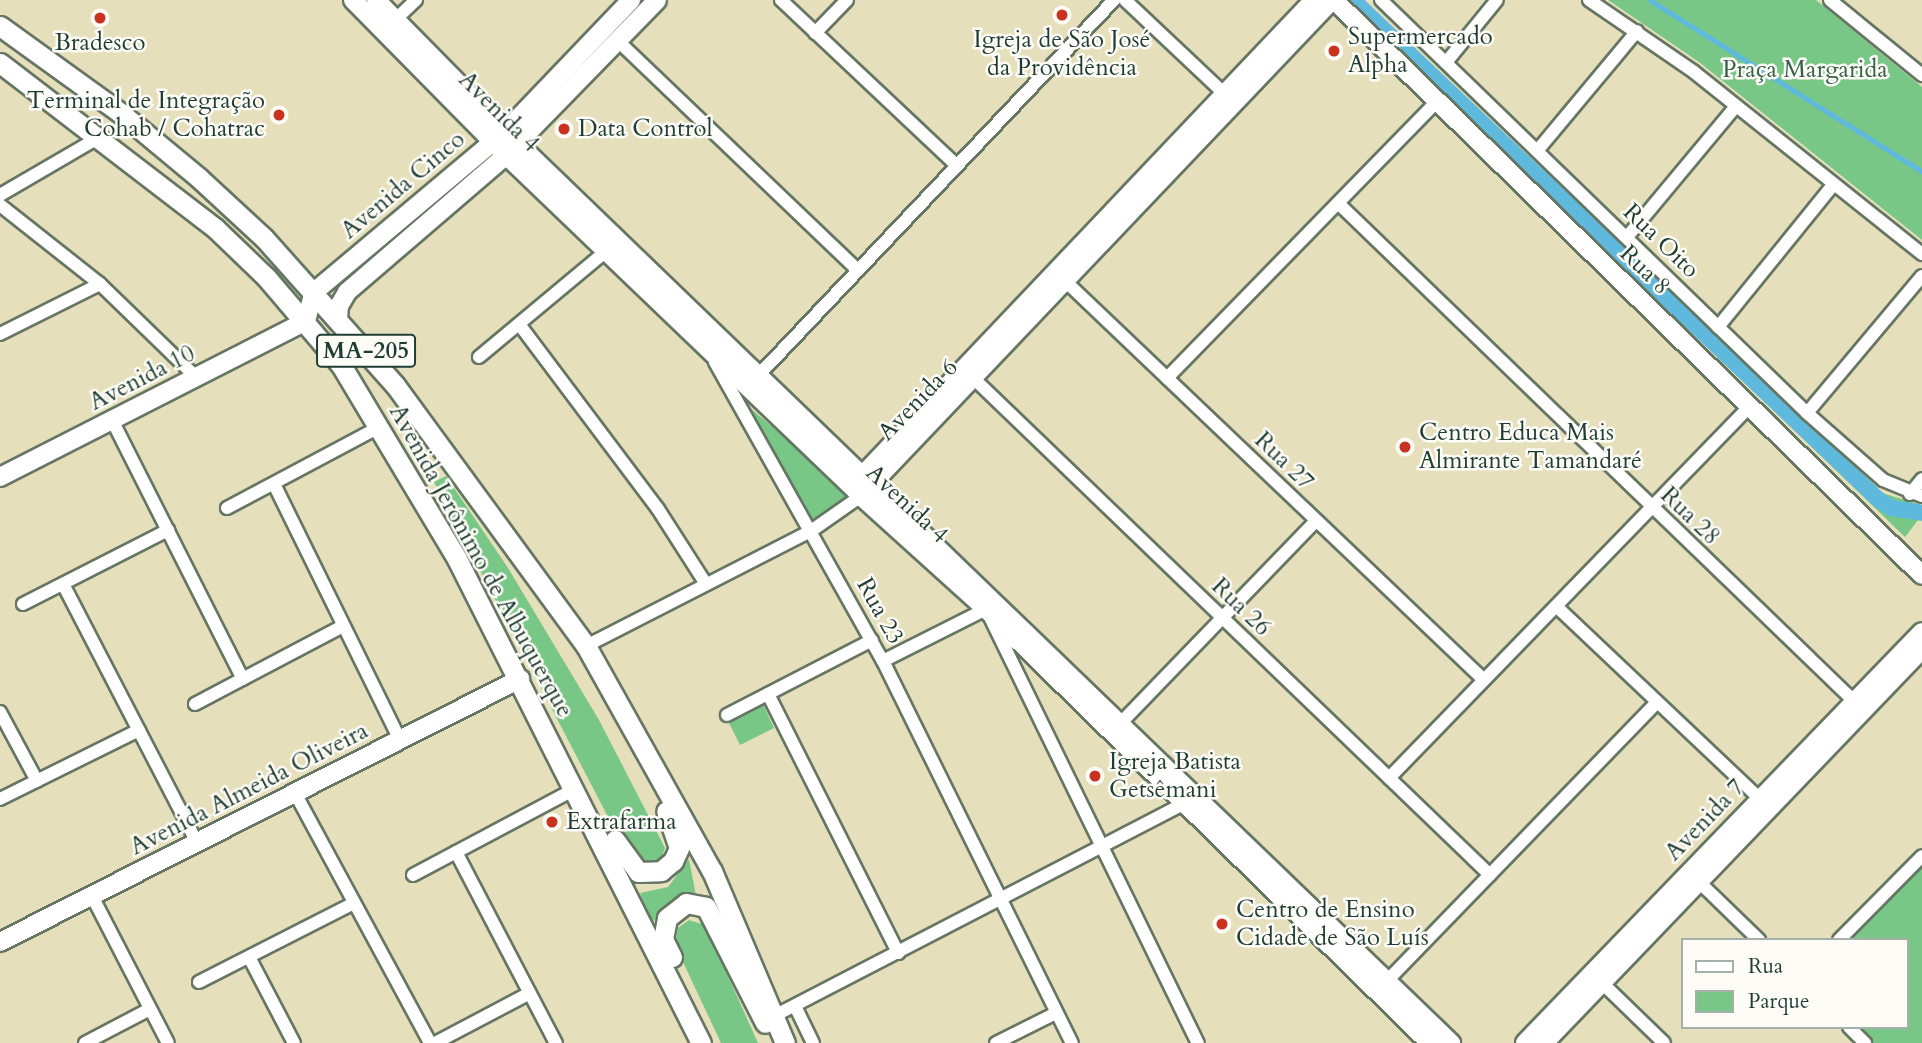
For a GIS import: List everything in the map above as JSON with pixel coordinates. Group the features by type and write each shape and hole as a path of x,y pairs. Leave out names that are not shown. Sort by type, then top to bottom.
{"main road":[{"name":"Avenida Jerônimo de Albuquerque","path":"0,26 178,160 264,238 338,319 415,414 586,646 712,871 776,1016 785,1043"},
{"name":"Avenida Jerônimo de Albuquerque","path":"0,63 215,228 306,321 381,426 520,679 701,1043"},
{"path":"520,679 571,759 630,867 642,874 661,871 678,853 676,832 586,646"},
{"path":"714,1043 663,939 667,918 686,903 703,904 714,914 774,1043"}],"street":[{"name":"Avenida 4","path":"352,0 390,25 506,143 753,380 866,484 1382,986 1451,1043"},
{"name":"Avenida 4","path":"376,0 390,25"},
{"path":"390,25 416,0"},
{"name":"Avenida Cinco","path":"314,292 506,143 631,0"},
{"name":"Avenida Cinco","path":"338,319 339,306 347,292 618,41 657,0"},
{"path":"780,0 957,166"},
{"path":"816,33 847,0"},
{"path":"753,380 1114,0"},
{"path":"1125,0 1230,99"},
{"name":"Avenida 6","path":"1230,99 1314,0"},
{"name":"Avenida 6","path":"866,484 1230,99 1333,0"},
{"name":"Rua 8","path":"1333,0 1922,575"},
{"name":"Rua Oito","path":"1381,0 1448,60 1807,413 1883,480 1916,495"},
{"path":"1448,60 1497,0"},
{"path":"1589,0 1637,31 1736,106 1922,254"},
{"path":"1830,0 1922,75"},
{"path":"1538,151 1637,31"},
{"path":"618,41 858,270"},
{"path":"1167,378 1437,101"},
{"path":"1627,237 1736,106"},
{"path":"0,195 98,138"},
{"name":"Avenida 4","path":"506,143 606,251 708,349 753,380"},
{"path":"1718,327 1833,185"},
{"name":"Rua 28","path":"1338,202 1651,508 1859,705"},
{"path":"0,205 100,284 197,378"},
{"path":"479,357 606,251"},
{"path":"1807,413 1922,276"},
{"name":"Rua 27","path":"1060,277 1483,680"},
{"path":"0,334 100,284"},
{"path":"306,321 314,292"},
{"name":"Avenida 10","path":"0,477 306,321"},
{"path":"519,324 657,509 706,584"},
{"name":"Rua 23","path":"708,349 872,640 999,901 1072,1043"},
{"name":"Rua 26","path":"968,374 1490,875"},
{"path":"1389,778 1750,406"},
{"path":"113,420 243,679"},
{"path":"227,508 381,426"},
{"path":"1916,495 1922,480"},
{"path":"274,484 400,740"},
{"path":"586,646 811,531 866,484"},
{"path":"1116,728 1316,521"},
{"path":"23,604 168,530"},
{"path":"63,584 197,843"},
{"path":"883,662 991,606 1101,848 1198,1043"},
{"path":"1556,606 1764,804"},
{"path":"195,704 343,626"},
{"name":"Avenida 7","path":"1525,1043 1596,978 1694,877 1859,705 1922,632"},
{"path":"727,715 872,640"},
{"name":"Avenida 7","path":"1859,705 1922,649"},
{"name":"Avenida Almeida Oliveira","path":"0,942 520,679"},
{"path":"768,694 898,953"},
{"path":"1382,986 1657,702"},
{"path":"0,712 37,781"},
{"path":"0,799 139,730"},
{"path":"413,875 575,789"},
{"path":"295,793 433,1043 530,993"},
{"path":"776,1016 1191,800"},
{"path":"456,852 556,1043"},
{"path":"1841,938 1922,856"},
{"path":"1694,877 1757,938"},
{"path":"92,896 168,1043"},
{"path":"199,982 354,903"},
{"path":"249,957 294,1043"},
{"path":"1596,978 1664,1043"},
{"name":"Avenida 7","path":"1544,1043 1596,978"},
{"name":"Avenida 4","path":"1382,986 1430,1043"},
{"path":"795,1006 813,1043"},
{"path":"85,1043 150,1009"},
{"path":"996,1043 1056,1013"},
{"path":"1851,1029 1865,1043"}],"green space":[{"path":"1348,0 1359,0 1882,493 1922,505 1922,515 1905,537"},
{"name":"Praça Margarida","path":"1608,0 1816,0 1922,87 1922,240 1699,62"},
{"path":"728,389 851,494 813,525"},
{"path":"446,476 508,568 599,720 665,848 659,865 633,865 434,482"},
{"path":"763,704 774,728 740,745 728,721"},
{"path":"1922,856 1922,1043 1865,1043 1851,1029 1908,1029 1908,938 1841,938"},
{"path":"689,859 696,896 658,915 651,924 640,893 668,887"},
{"path":"689,920 705,925 758,1043 721,1043 675,945 678,928"}],"waterway":[{"path":"1353,0 1879,500 1891,508 1922,513"},
{"path":"1650,0 1922,171"}],"place":[{"name":"Igreja de São José da Providência","path":"1062,15"},
{"name":"Bradesco","path":"100,18"},
{"name":"Supermercado Alpha","path":"1334,51"},
{"name":"Terminal de Integração Cohab / Cohatrac","path":"279,115"},
{"name":"Data Control","path":"564,129"},
{"name":"Centro Educa Mais Almirante Tamandaré","path":"1405,447"},
{"name":"Igreja Batista Getsêmani","path":"1095,776"},
{"name":"Extrafarma","path":"552,822"},
{"name":"Centro de Ensino Cidade de São Luís","path":"1222,924"}]}
